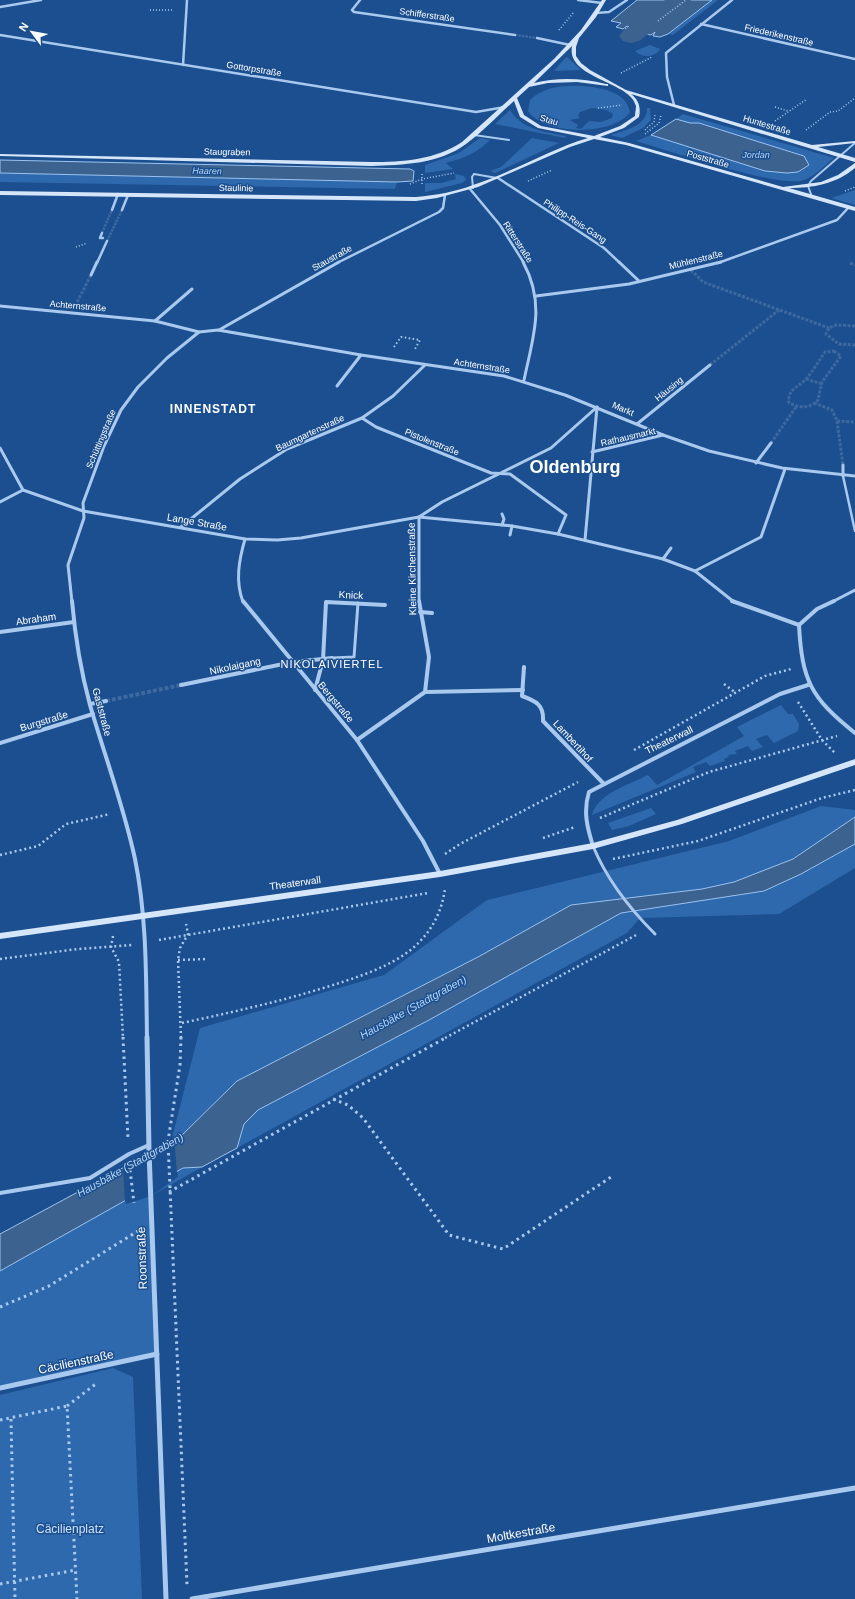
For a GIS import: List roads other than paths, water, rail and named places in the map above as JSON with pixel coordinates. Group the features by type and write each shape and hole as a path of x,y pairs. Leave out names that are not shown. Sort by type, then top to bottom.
{"street":[{"path":"0,7 41,0"},
{"path":"183,65 187,0"},
{"name":"Schifferstraße","path":"360,0 352,10 354,12 515,35"},
{"path":"474,135 577,38 603,2 578,0"},
{"path":"596,13 604,14 610,12 627,0"},
{"path":"674,105 668,77 666,53 732,0"},
{"name":"Friederikenstraße","path":"701,24 855,59"},
{"name":"Gottorpstraße","path":"0,35 480,112 505,107"},
{"path":"536,38 570,45"},
{"path":"472,189 567,146 624,126 637,116 639,112 635,100 622,89 591,73 575,60 573,54 577,38"},
{"name":"Huntestraße","path":"526,87 552,80 570,79 593,81 855,160"},
{"name":"Stau","path":"515,98 519,111 532,123 552,130 593,137"},
{"name":"Staugraben","path":"0,155 388,164 423,160 452,151 474,135"},
{"name":"Poststraße","path":"593,137 627,144 852,208"},
{"path":"808,146 855,142"},
{"path":"775,187 808,186 832,180 855,165"},
{"name":"Philipp-Reis-Gang","path":"498,178 604,248 639,281"},
{"name":"Staulinie","path":"0,193 416,198 445,195 472,189"},
{"name":"Ritterstraße","path":"472,189 500,227 526,267 536,296 535,320 524,380"},
{"path":"112,210 118,194"},
{"path":"122,210 128,195"},
{"name":"Staustraße","path":"218,330 352,255 439,212 443,208 445,195"},
{"name":"Mühlenstraße","path":"536,296 580,292 639,281 720,262 760,249 837,220 852,208"},
{"path":"102,233 100,238 103,238"},
{"path":"91,275 107,241"},
{"path":"155,320 192,289"},
{"name":"Achternstraße","path":"0,306 155,320 199,332 218,330 361,355 477,371 524,380 597,407"},
{"path":"72,312 75,306"},
{"name":"Schüttingstraße","path":"83,511 83,503 104,446 121,410 138,387 167,358 199,332"},
{"path":"337,386 361,355"},
{"name":"Baumgartenstraße","path":"181,527 240,479 288,449 362,418 394,396 425,365"},
{"name":"Häusing","path":"637,424 710,365"},
{"name":"Markt","path":"419,517 442,502 551,448 597,407 664,435 756,463 785,469 855,476"},
{"name":"Rathausmarkt","path":"597,407 592,452 664,435"},
{"name":"Pistolenstraße","path":"362,418 376,427 491,473 500,473"},
{"path":"756,463 771,443"},
{"path":"0,448 23,490 0,502"},
{"path":"585,540 592,452"},
{"path":"843,465 843,476"},
{"path":"695,571 761,537 785,469"},
{"path":"500,473 510,474 566,515 558,534"},
{"name":"Lange Straße","path":"23,490 83,511 244,538 277,540 301,538 419,517"},
{"name":"Gaststraße","path":"83,511 84,518 68,565 74,622 90,704 123,810 135,860 143,916"},
{"path":"502,514 504,519 502,525"},
{"path":"419,517 512,526 558,534 663,559 695,571 732,601 799,625"},
{"name":"Kleine Kirchenstraße","path":"419,517 420,612 429,657 425,692"},
{"path":"510,535 512,526"},
{"name":"Bergstraße","path":"244,538 238,570 240,594 250,613 293,662 357,740 423,841 440,874"},
{"path":"663,559 671,548"},
{"path":"799,625 817,609 855,590"},
{"name":"Knick","path":"315,690 323,660 326,602 385,605"},
{"path":"420,612 432,613"},
{"name":"Abraham","path":"0,632 74,622"},
{"path":"799,625 800,646 808,685 845,726 854,732"},
{"path":"293,662 332,658"},
{"name":"Nikolaigang","path":"181,685 293,662"},
{"path":"357,740 425,692 523,690 524,667"},
{"name":"Theaterwall","path":"592,846 586,823 585,806 589,792 699,737 780,694 808,685"},
{"name":"Lambertihof","path":"523,690 522,696 541,704 544,711 543,721 604,784"},
{"path":"90,704 106,701"},
{"name":"Burgstraße","path":"0,743 93,714"},
{"name":"Theaterwall","path":"0,936 440,874 592,846 679,822 855,762"},
{"name":"Roonstraße","path":"143,916 150,1189 166,1599"},
{"name":"Cäcilienstraße","path":"0,1388 157,1354"},
{"name":"Moltkestraße","path":"192,1599 855,1488"}],"lane":[{"path":"474,135 509,140"},
{"path":"812,197 808,186 814,177 841,156 855,142"},
{"path":"470,169 474,174 498,178"},
{"path":"472,189 472,177 474,174"},
{"path":"843,476 855,531"},
{"path":"332,658 354,657 358,604"},
{"path":"592,846 612,884 649,929 655,934"},
{"path":"0,1193 90,1178 129,1154 149,1145"}],"water":[{"path":"637,0 712,0 668,34 660,37 653,36 655,32 651,35 644,34 649,30 637,27 632,31 625,29 629,27 627,26 623,29 616,27 621,23 611,21"},
{"name":"Jordan","path":"676,119 690,123 699,123 804,156 809,165 798,172 787,173 765,171 651,135"},
{"path":"0,160 410,169 414,171 413,181 397,182 0,173"},
{"name":"Hausbäke (Stadtgraben)","path":"855,817 855,844 801,874 764,891 621,913 429,1020 258,1110 244,1124 237,1148 202,1167 183,1168 0,1271 0,1234 180,1137 237,1081 478,957 571,905 702,889 734,882 793,859"}],"waterway":[{"name":"Haaren","path":"631,36 680,0"}],"tunnel":[{"path":"515,35 537,38"},
{"path":"102,233 112,210"},
{"path":"107,241 122,210"},
{"path":"850,263 855,265"},
{"path":"691,270 703,282 829,328"},
{"path":"75,306 91,275"},
{"path":"710,365 779,310"},
{"path":"829,328 836,325 855,326"},
{"path":"829,328 826,334 839,344 855,345"},
{"path":"806,379 825,352 834,351 841,356 822,384"},
{"path":"806,379 822,384"},
{"path":"806,379 791,392 789,403 804,407 815,403"},
{"path":"815,403 818,400 822,384"},
{"path":"815,403 832,410 837,421"},
{"path":"771,443 796,407"},
{"path":"837,421 855,422"},
{"path":"837,421 843,465"},
{"path":"106,701 181,685"}],"district":[{"name":"INNENSTADT","path":"213,409"},
{"name":"Oldenburg","path":"575,467"},
{"name":"NIKOLAIVIERTEL","path":"332,664"}],"park label":[{"name":"Cäcilienplatz","path":"70,1529"}]}
